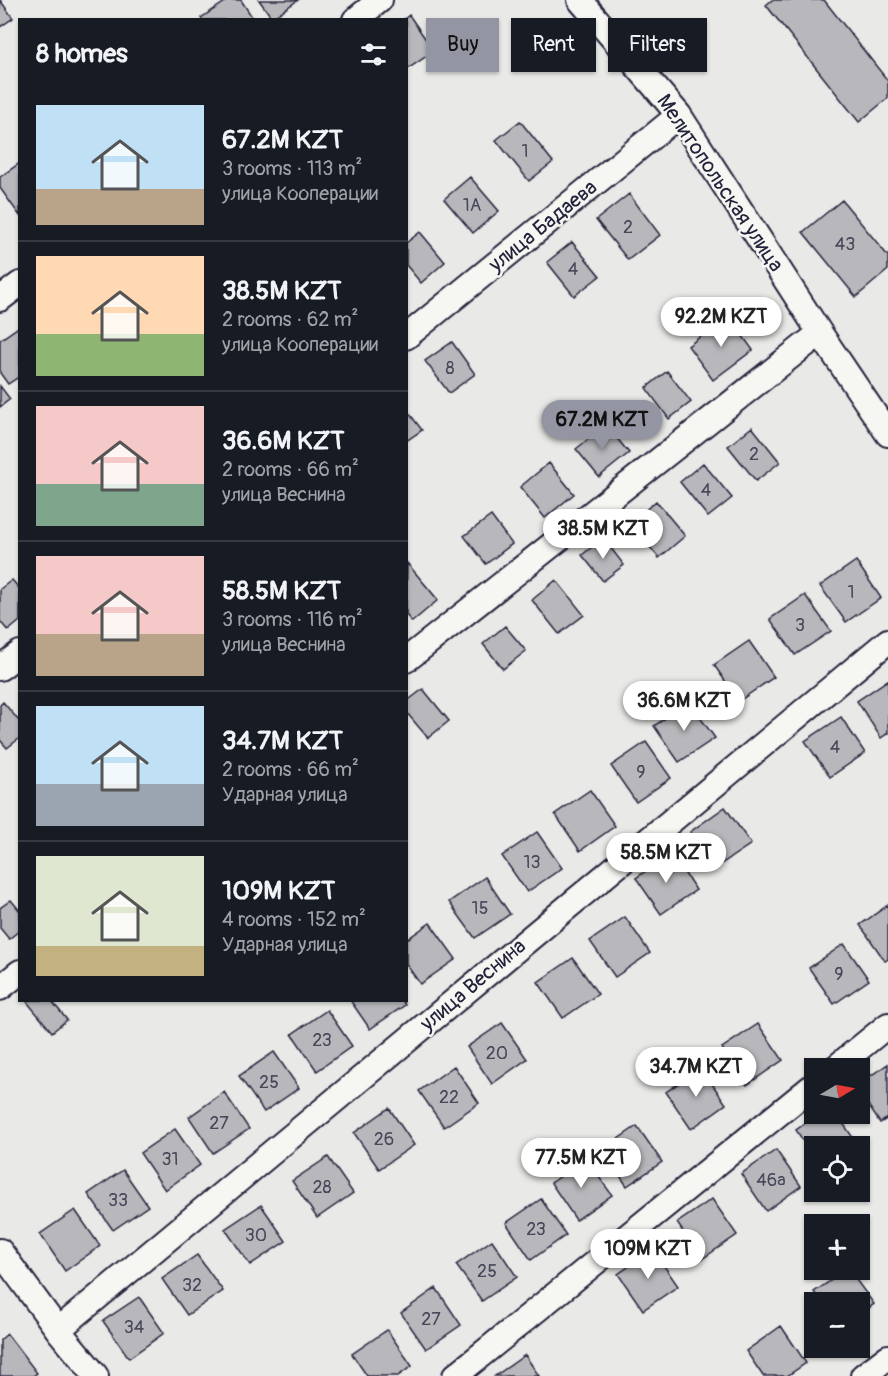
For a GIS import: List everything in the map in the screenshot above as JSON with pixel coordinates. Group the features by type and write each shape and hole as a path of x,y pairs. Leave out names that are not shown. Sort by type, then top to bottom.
{"street":[{"path":"358,18 380,0"},
{"name":"Мелитопольская улица","path":"580,0 679,115 888,434"},
{"name":"улица Бадаева","path":"408,336 679,115"},
{"path":"0,299 18,286"},
{"path":"408,658 820,333"},
{"name":"улица Веснина","path":"58,1330 888,641"},
{"path":"0,668 18,654"},
{"path":"0,988 18,974"},
{"path":"847,1058 888,1025"},
{"path":"455,1376 804,1093"},
{"path":"0,1251 58,1330 96,1376"},
{"path":"863,1376 888,1356"}],"building":[{"path":"0,0 13,18 0,27"},
{"path":"228,0 241,0 253,18 201,18"},
{"path":"259,0 298,0 272,18"},
{"path":"772,0 824,0 888,81 888,98 859,122 766,5"},
{"path":"409,15 426,39 426,56 408,69 408,18 405,18"},
{"path":"520,121 553,162 529,181 496,140"},
{"path":"18,164 18,213 0,188 0,177"},
{"path":"470,177 499,211 473,233 444,199"},
{"path":"629,194 660,235 628,260 596,220"},
{"path":"842,200 888,256 888,270 856,297 803,232"},
{"path":"420,232 445,262 421,283 408,267 408,241"},
{"path":"572,242 600,276 574,296 547,262"},
{"path":"728,316 753,350 713,380 688,346"},
{"path":"18,327 18,377 8,384 0,373 0,340"},
{"path":"452,342 475,374 449,393 425,361"},
{"path":"667,371 691,402 669,419 646,388"},
{"path":"0,386 10,399 0,407"},
{"path":"408,412 422,430 408,440"},
{"path":"606,425 629,453 599,477 576,449"},
{"path":"752,427 780,462 756,481 728,446"},
{"path":"549,463 574,494 545,518 520,487"},
{"path":"703,463 732,498 708,517 680,482"},
{"path":"656,501 685,536 659,558 630,523"},
{"path":"491,516 512,544 486,564 464,536"},
{"path":"603,538 624,565 603,581 582,555"},
{"path":"856,561 881,598 846,622 820,586"},
{"path":"408,564 438,600 412,622 408,617"},
{"path":"12,580 18,587 18,623 8,631 0,621 0,589"},
{"path":"556,580 584,615 559,634 532,600"},
{"path":"805,595 831,631 795,655 770,619"},
{"path":"505,626 526,651 503,669 483,644"},
{"path":"749,641 774,677 739,701 714,665"},
{"path":"888,680 888,733 881,738 857,701"},
{"path":"423,689 449,721 428,738 408,714 408,700"},
{"path":"3,702 18,720 18,740 7,748 0,740 0,705"},
{"path":"689,702 715,738 679,762 654,726"},
{"path":"841,717 865,753 830,777 805,741"},
{"path":"646,742 671,778 636,802 611,766"},
{"path":"590,790 615,826 580,851 555,814"},
{"path":"725,807 751,844 715,868 690,832"},
{"path":"537,832 562,868 527,892 502,856"},
{"path":"671,853 696,890 661,914 636,878"},
{"path":"485,877 510,914 475,938 449,902"},
{"path":"11,900 18,909 18,932 9,939 0,928 0,908"},
{"path":"888,905 888,959 885,961 860,925"},
{"path":"625,917 650,953 615,977 590,941"},
{"path":"430,923 456,959 420,984 408,967 408,939"},
{"path":"844,944 869,980 834,1004 809,968"},
{"path":"573,958 598,994 563,1018 538,982"},
{"path":"27,1002 53,1002 67,1020 52,1032"},
{"path":"351,1002 403,1002 405,1005 370,1029"},
{"path":"327,1010 352,1046 317,1071 292,1034"},
{"path":"502,1023 527,1059 492,1084 467,1047"},
{"path":"758,1024 783,1060 747,1085 722,1048"},
{"path":"274,1052 299,1088 264,1112 239,1076"},
{"path":"888,1064 888,1118 880,1123 870,1108 870,1076"},
{"path":"454,1066 479,1103 444,1127 419,1091"},
{"path":"701,1068 726,1104 691,1129 666,1092"},
{"path":"224,1092 249,1129 213,1153 189,1117"},
{"path":"389,1108 414,1145 379,1169 354,1133"},
{"path":"804,1124 844,1124 852,1136 804,1136 804,1142 796,1130"},
{"path":"637,1126 662,1162 627,1186 602,1150"},
{"path":"175,1129 200,1165 165,1190 140,1153"},
{"path":"776,1150 801,1186 766,1211 741,1174"},
{"path":"328,1157 353,1193 317,1218 292,1181"},
{"path":"586,1159 612,1195 576,1220 551,1183"},
{"path":"123,1170 148,1206 113,1230 88,1194"},
{"path":"541,1199 566,1235 531,1260 506,1223"},
{"path":"712,1199 737,1235 702,1259 677,1223"},
{"path":"261,1205 286,1241 250,1265 225,1229"},
{"path":"75,1210 100,1246 65,1271 40,1234"},
{"path":"492,1240 517,1277 482,1301 456,1265"},
{"path":"653,1250 678,1286 643,1310 618,1274"},
{"path":"197,1255 223,1291 187,1315 162,1279"},
{"path":"832,1280 856,1280 865,1292 814,1292"},
{"path":"436,1288 461,1325 426,1349 401,1313"},
{"path":"139,1297 164,1333 129,1358 103,1321"},
{"path":"781,1326 806,1363 787,1376 763,1376 746,1351"},
{"path":"387,1330 412,1366 398,1376 367,1376 352,1354"},
{"path":"7,1334 37,1373 33,1376 0,1376 0,1340"},
{"path":"525,1355 539,1376 495,1376"}]}
